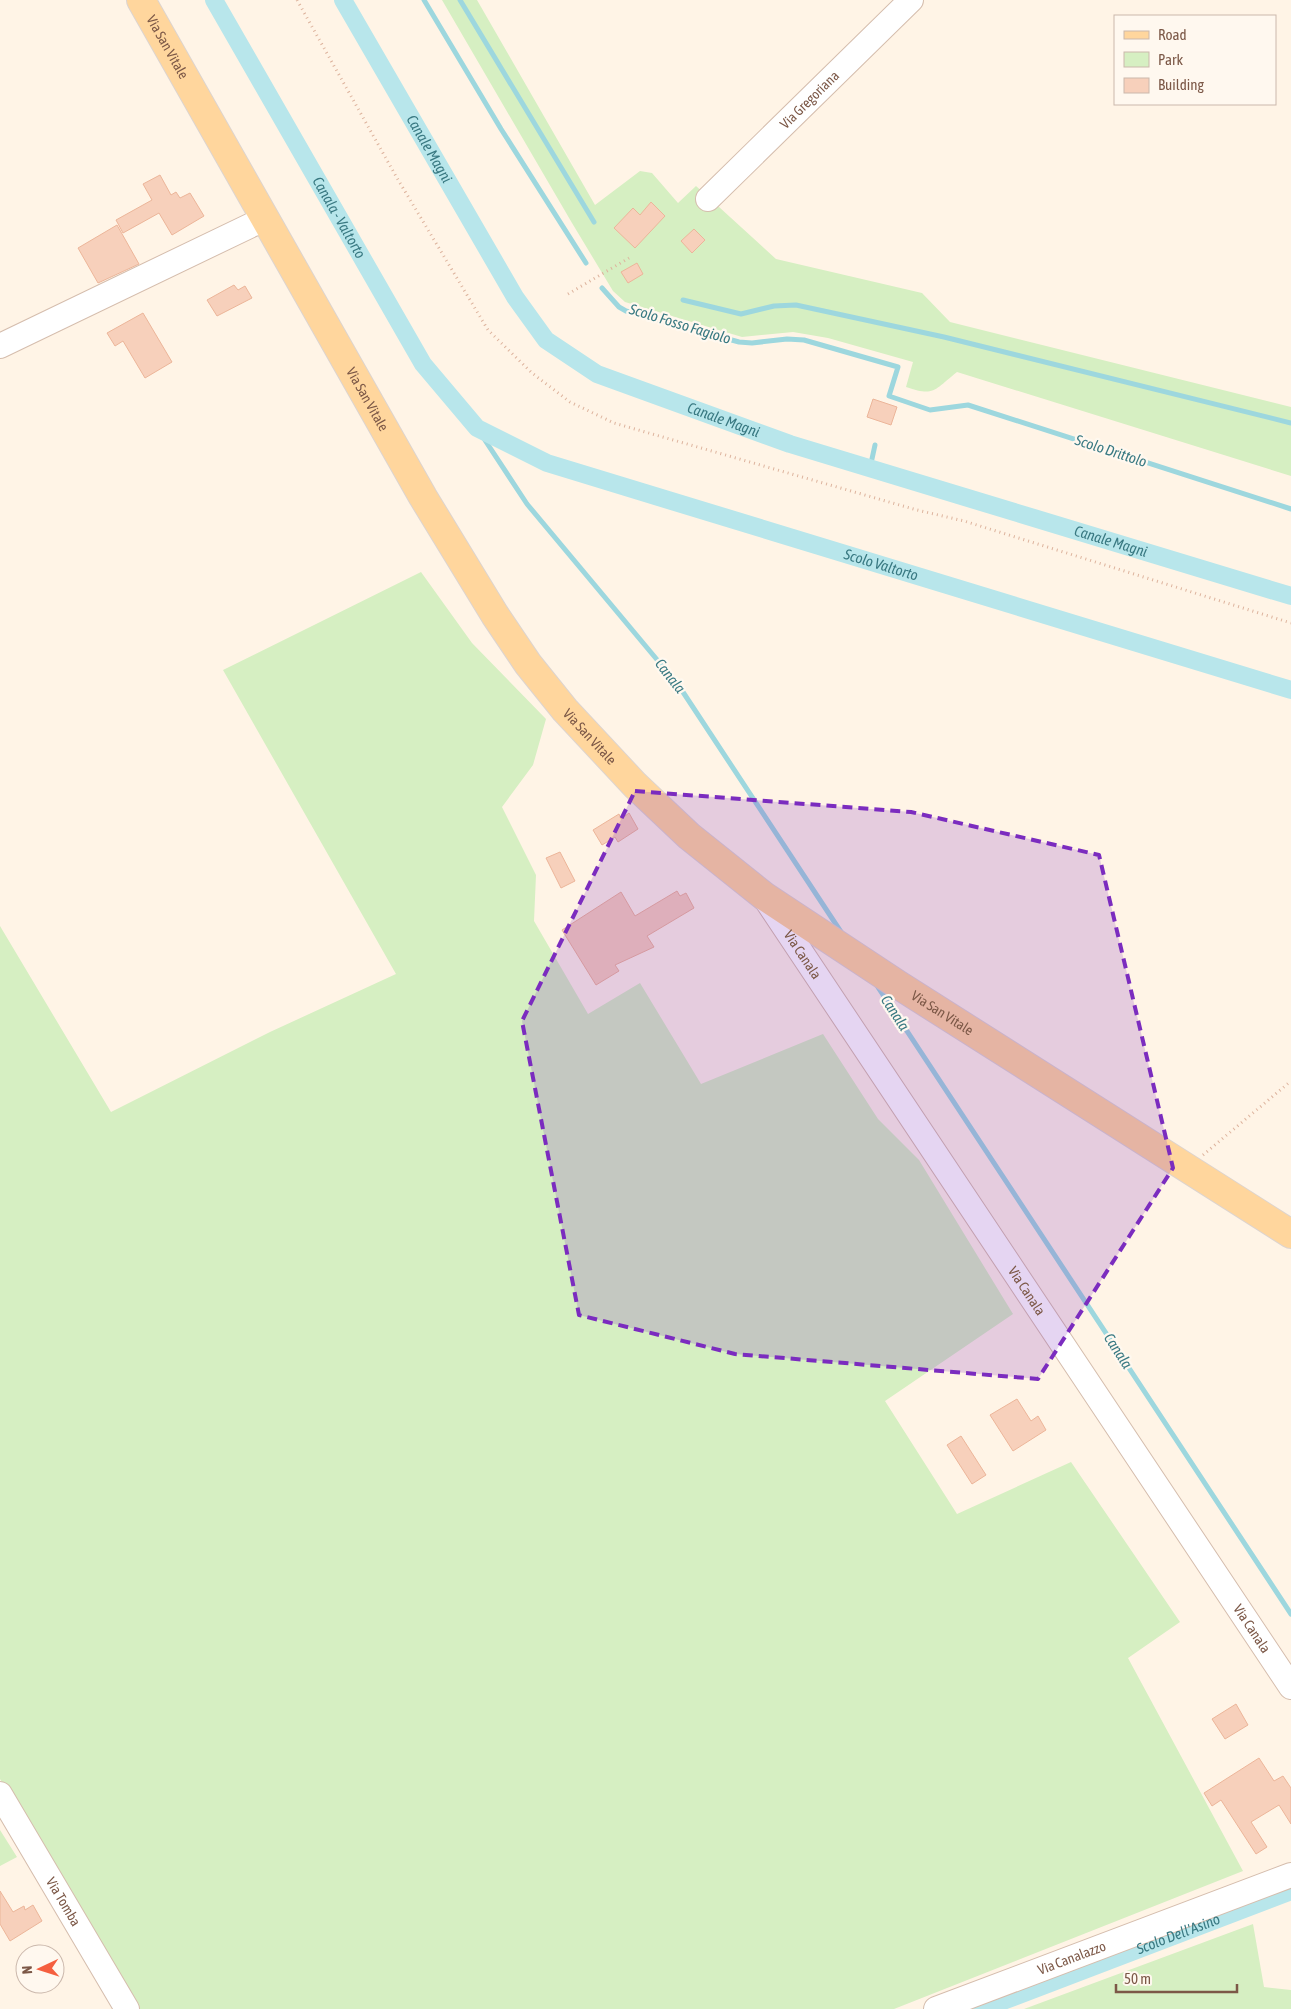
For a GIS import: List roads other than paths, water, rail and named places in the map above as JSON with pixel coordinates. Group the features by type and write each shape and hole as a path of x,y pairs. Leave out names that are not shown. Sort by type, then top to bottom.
{"main road":[{"name":"Via San Vitale","path":"141,0 423,496 495,615 528,664 565,710 635,785 690,836 764,896 897,984 1291,1234"}],"street":[{"name":"Via Gregoriana","path":"708,199 912,0"},
{"path":"0,346 266,218"},
{"name":"Via Canala","path":"764,896 828,995 1291,1687"},
{"name":"Via Tomba","path":"0,1794 127,2009"},
{"name":"Via Canalazzo","path":"936,2009 1291,1875"}],"waterway":[{"name":"Scolo Valtorto","path":"214,0 423,364 477,428 547,463 1291,690"},
{"name":"Canale Magni","path":"343,0 515,297 546,340 597,374 790,444 1291,596"},
{"name":"Scolo Fosso Fagiolo","path":"424,0 501,129 586,263"},
{"path":"460,0 594,222"},
{"name":"Scolo Drittolo","path":"602,288 619,307 626,311 739,342 752,343 787,339 804,340 898,367 889,396 930,410 968,405 1291,509"},
{"path":"683,300 741,314 774,306 796,305 944,337 1291,423"},
{"name":"Canala","path":"477,428 527,504 679,686 843,935"},
{"path":"870,468 875,445"},
{"name":"Canala","path":"876,984 1291,1614"},
{"name":"Scolo Dell'Asino","path":"982,2009 1291,1891"}],"water label":[{"name":"Canala - Valtorto","path":"339,218"}]}
